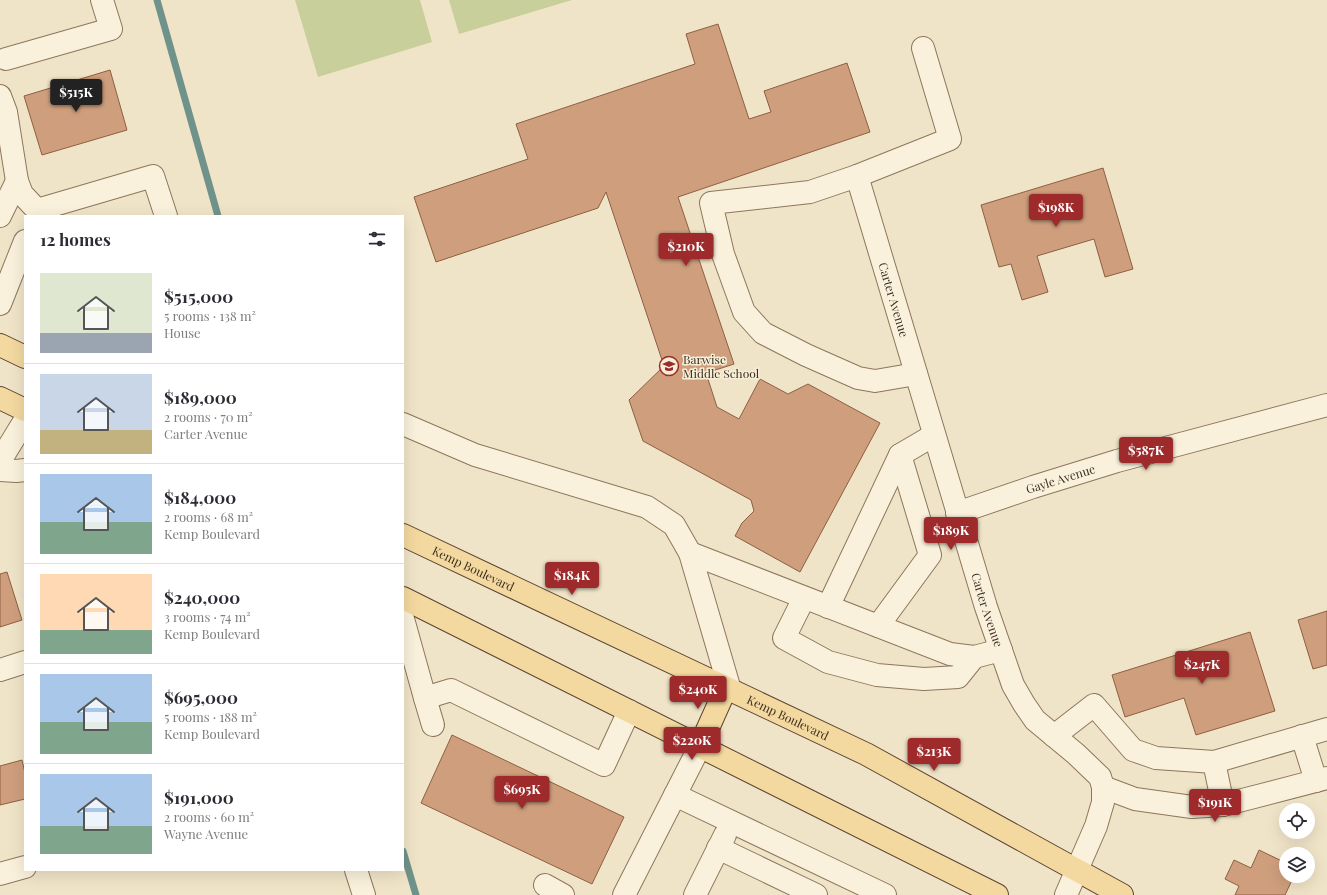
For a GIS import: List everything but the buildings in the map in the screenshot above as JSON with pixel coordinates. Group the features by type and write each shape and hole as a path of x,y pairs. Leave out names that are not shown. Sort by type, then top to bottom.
{"main road":[{"path":"0,345 24,357"},
{"path":"0,398 24,410"},
{"name":"Kemp Boulevard","path":"404,535 866,754 1122,895"},
{"path":"404,598 997,895"},
{"path":"700,746 728,689"}],"street":[{"path":"6,60 110,29 102,0"},
{"path":"916,374 876,381 858,378 806,355 763,333 744,312 723,254 711,203 810,192 857,176 950,139 923,48"},
{"path":"0,96 6,112 6,149 22,194 40,214 153,176 166,215"},
{"name":"Carter Avenue","path":"857,176 986,607 1013,685 1035,720 1076,754 1100,777 1103,787"},
{"path":"0,216 17,181"},
{"path":"0,304 24,244"},
{"name":"Gayle Avenue","path":"957,512 1117,461 1327,405"},
{"path":"0,461 24,422"},
{"path":"404,424 475,455 647,507 674,525 690,553 728,689"},
{"path":"828,607 900,455 934,435"},
{"path":"878,626 930,555 900,455"},
{"path":"0,470 24,470"},
{"path":"690,553 950,654 974,657 1001,650"},
{"path":"804,598 784,638 828,662 877,675 924,679 958,677 974,657"},
{"path":"404,623 433,725"},
{"path":"0,670 24,662"},
{"path":"425,698 451,690 604,765 629,711"},
{"path":"1054,736 1094,705 1133,750 1156,758 1214,762 1327,728"},
{"path":"1066,895 1096,826 1103,802 1103,787 1135,799 1192,807 1223,805 1322,779 1302,736"},
{"path":"624,895 700,746"},
{"path":"1214,762 1223,805"},
{"path":"675,795 731,822 860,890 885,895"},
{"path":"695,895 731,822"},
{"path":"718,848 816,895"},
{"path":"0,874 24,867"},
{"path":"356,871 364,895"}],"green space":[{"path":"295,0 420,0 432,42 318,77"},
{"path":"449,0 572,0 459,34"}],"waterway":[{"path":"157,0 218,215"},
{"path":"404,854 416,895"}],"place":[{"name":"Barwise Middle School","path":"669,366"}]}
